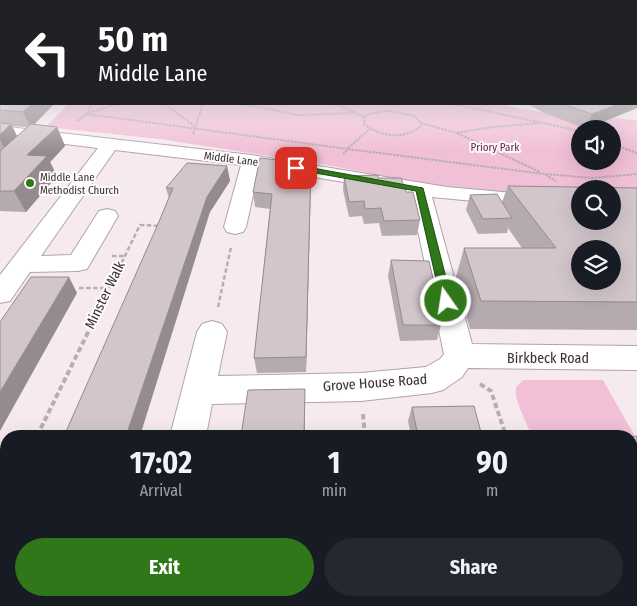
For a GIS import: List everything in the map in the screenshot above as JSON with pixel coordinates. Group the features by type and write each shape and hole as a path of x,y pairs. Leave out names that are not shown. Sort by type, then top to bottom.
{"street":[{"name":"Middle Lane","path":"0,131 251,161 420,190 531,202 571,204"},
{"path":"0,294 110,144"},
{"path":"235,227 251,161"},
{"path":"420,190 456,362"},
{"path":"22,264 78,264 107,216"},
{"path":"189,430 212,332"},
{"name":"Birkbeck Road","path":"456,362 637,358"},
{"name":"Grove House Road","path":"199,390 361,387 432,380 456,362"}],"path":[{"path":"86,114 91,105"},
{"path":"86,114 114,105"},
{"path":"166,105 195,127"},
{"path":"191,140 203,105"},
{"path":"247,105 284,114 312,116 353,113"},
{"path":"338,105 365,117 377,112 395,111 413,115 421,122 456,133 544,174 558,183"},
{"path":"459,105 571,129"},
{"path":"86,114 583,179 618,178 637,174"},
{"path":"365,117 364,124 370,129 386,134 404,134 418,130 421,122"},
{"path":"456,133 492,127 548,123"},
{"path":"342,154 370,129"},
{"path":"621,147 637,153"},
{"name":"Minster Walk","path":"40,430 140,225 169,226"},
{"path":"212,332 235,227"},
{"path":"456,362 491,392 504,430"}],"green space":[{"name":"Priory Park","path":"67,105 503,105 546,113 637,120 637,197 621,192 621,180 571,180 571,190 524,194 426,184 332,166 160,139 46,127"},
{"path":"524,380 603,380 631,430 529,430 519,406 516,394 517,386"}],"building":[{"path":"0,105 31,105 23,112 0,110"},
{"path":"565,105 616,105 592,114"},
{"path":"0,123 11,124 0,135"},
{"path":"31,124 57,127 27,155 47,156 14,191 0,191 0,151"},
{"path":"260,158 311,164 306,357 254,358 272,194 253,192"},
{"path":"187,163 227,166 207,197 128,430 67,430 173,188 166,188"},
{"path":"378,175 378,178 401,178 406,192 413,192 420,220 384,221 381,208 365,209 364,201 349,202 344,176"},
{"path":"508,186 571,187 571,230 621,230 621,188 637,188 637,302 481,301 464,248 556,248"},
{"path":"497,194 512,218 483,219 470,195"},
{"path":"391,260 429,261 441,314 438,314 441,325 403,325"},
{"path":"31,277 69,277 0,392 0,322"},
{"path":"305,389 304,430 242,430 248,390"},
{"path":"474,406 480,430 417,430 412,407"}],"place":[{"name":"Middle Lane Methodist Church","path":"30,183"}],"route":[{"path":"296,168 420,190 446,301"}]}
